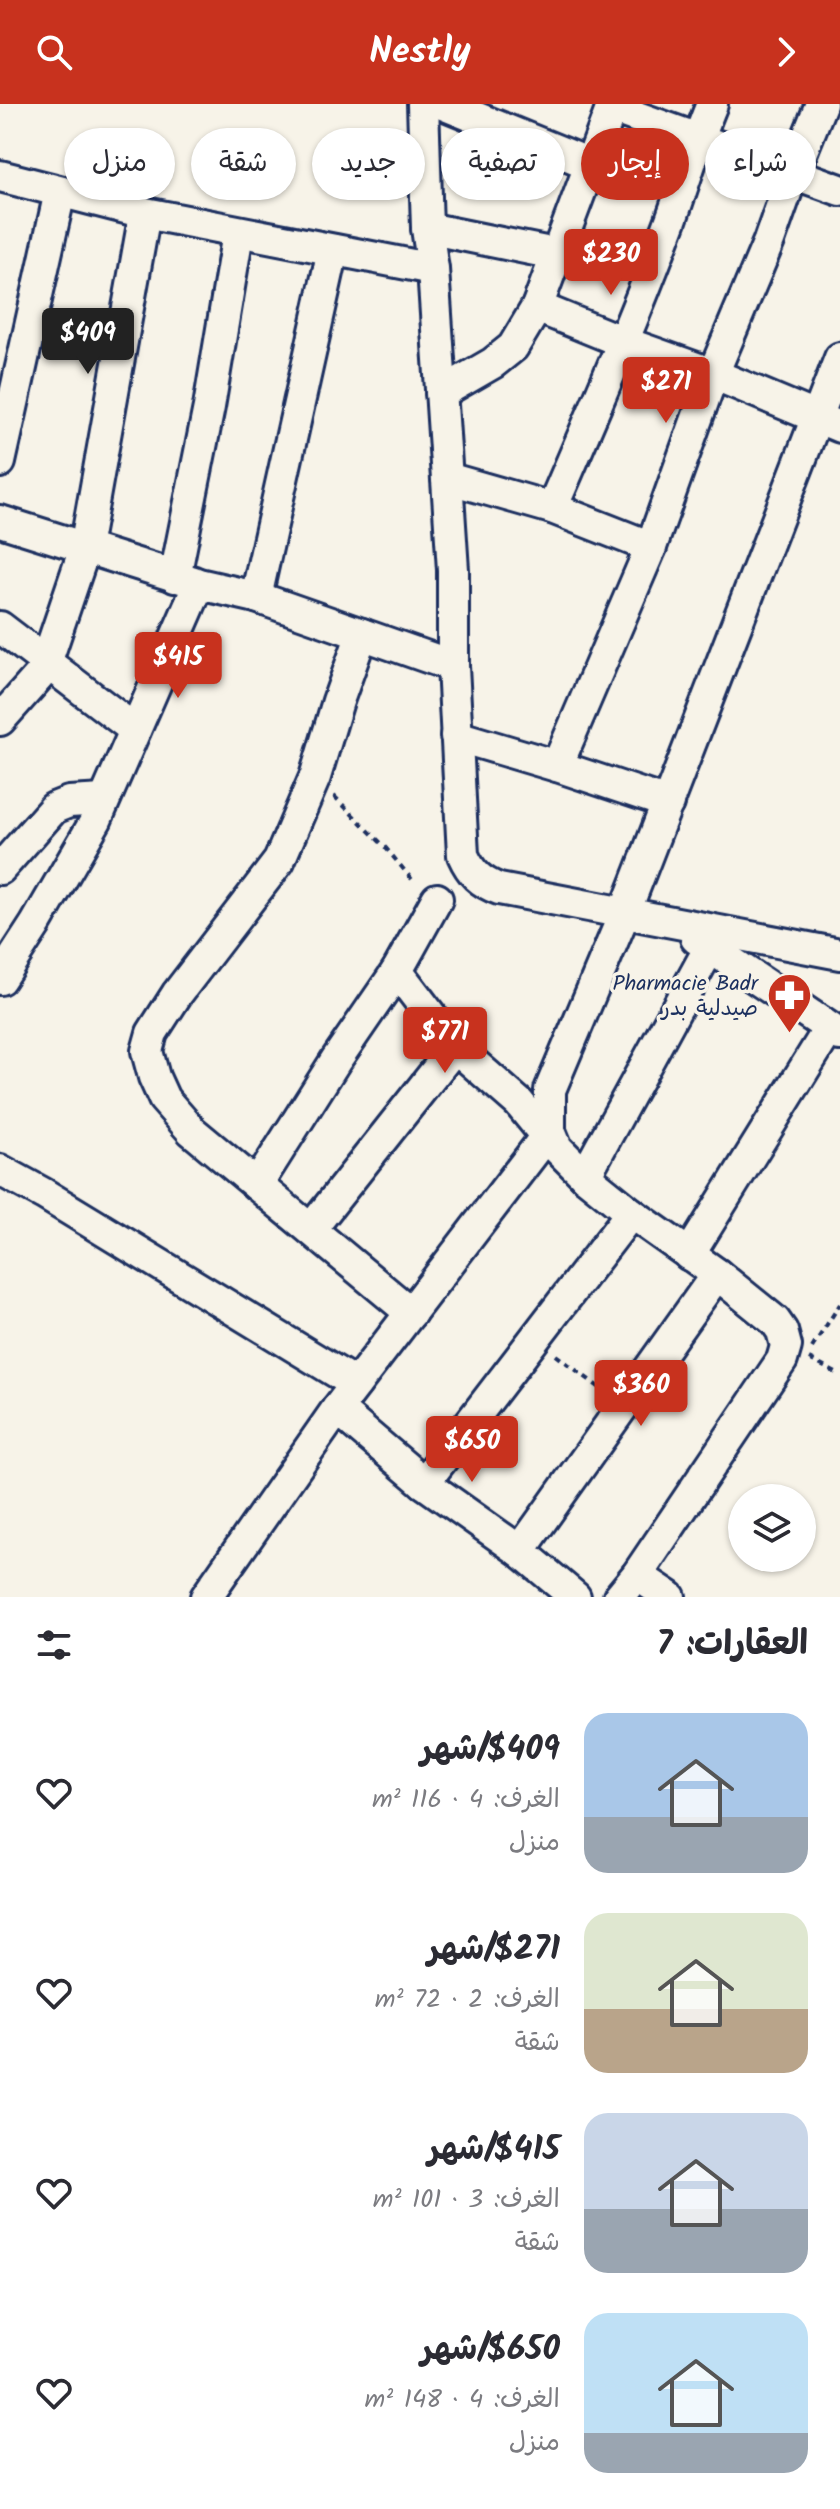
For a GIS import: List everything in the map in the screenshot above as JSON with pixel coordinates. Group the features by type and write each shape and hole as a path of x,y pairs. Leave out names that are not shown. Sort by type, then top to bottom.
{"street":[{"path":"423,104 427,228 433,269 454,584 453,666 463,855 470,870 483,883 499,889 840,954"},
{"path":"443,104 581,160"},
{"path":"552,508 623,342 672,218 712,104"},
{"path":"811,128 821,104"},
{"path":"604,128 613,106 705,143"},
{"path":"0,176 238,233 433,269"},
{"path":"816,181 840,190"},
{"path":"441,393 493,363 513,347 537,307 581,187"},
{"path":"0,462 60,192"},
{"path":"557,766 651,547 713,374 783,200"},
{"path":"0,720 39,676 46,663 85,548 145,213"},
{"path":"427,228 555,254"},
{"path":"0,979 96,820 135,730 187,581 209,407 238,233"},
{"path":"256,597 333,250"},
{"path":"537,307 829,422"},
{"path":"206,1597 337,1409 548,1134 550,1090 829,422 840,358"},
{"path":"447,478 552,508 651,547"},
{"path":"0,521 187,581 256,597 453,666"},
{"path":"0,627 135,730"},
{"path":"362,634 315,777 279,861 177,994 152,1033 147,1051 164,1099 192,1131 411,1313"},
{"path":"456,736 668,803"},
{"path":"0,869 54,808 69,802 104,800"},
{"path":"257,1185 397,971 437,899"},
{"path":"671,921 834,1032 689,1255"},
{"path":"585,1176 710,947"},
{"path":"397,971 455,1047 519,1103 585,1176 717,1274 775,1321 782,1331 786,1346 782,1360 628,1586 670,1597"},
{"path":"311,1229 455,1047"},
{"path":"0,1170 356,1384"},
{"path":"424,1483 631,1213"},
{"path":"520,1551 717,1274"},
{"path":"337,1409 424,1483 520,1551 575,1597"}],"path":[{"path":"315,777 385,847 421,890 437,899"},
{"path":"840,1304 807,1357 840,1375"},
{"path":"535,1339 623,1406"}],"place":[{"name":"Pharmacie Badr صيدلية بدر","path":"789,1034"}]}
